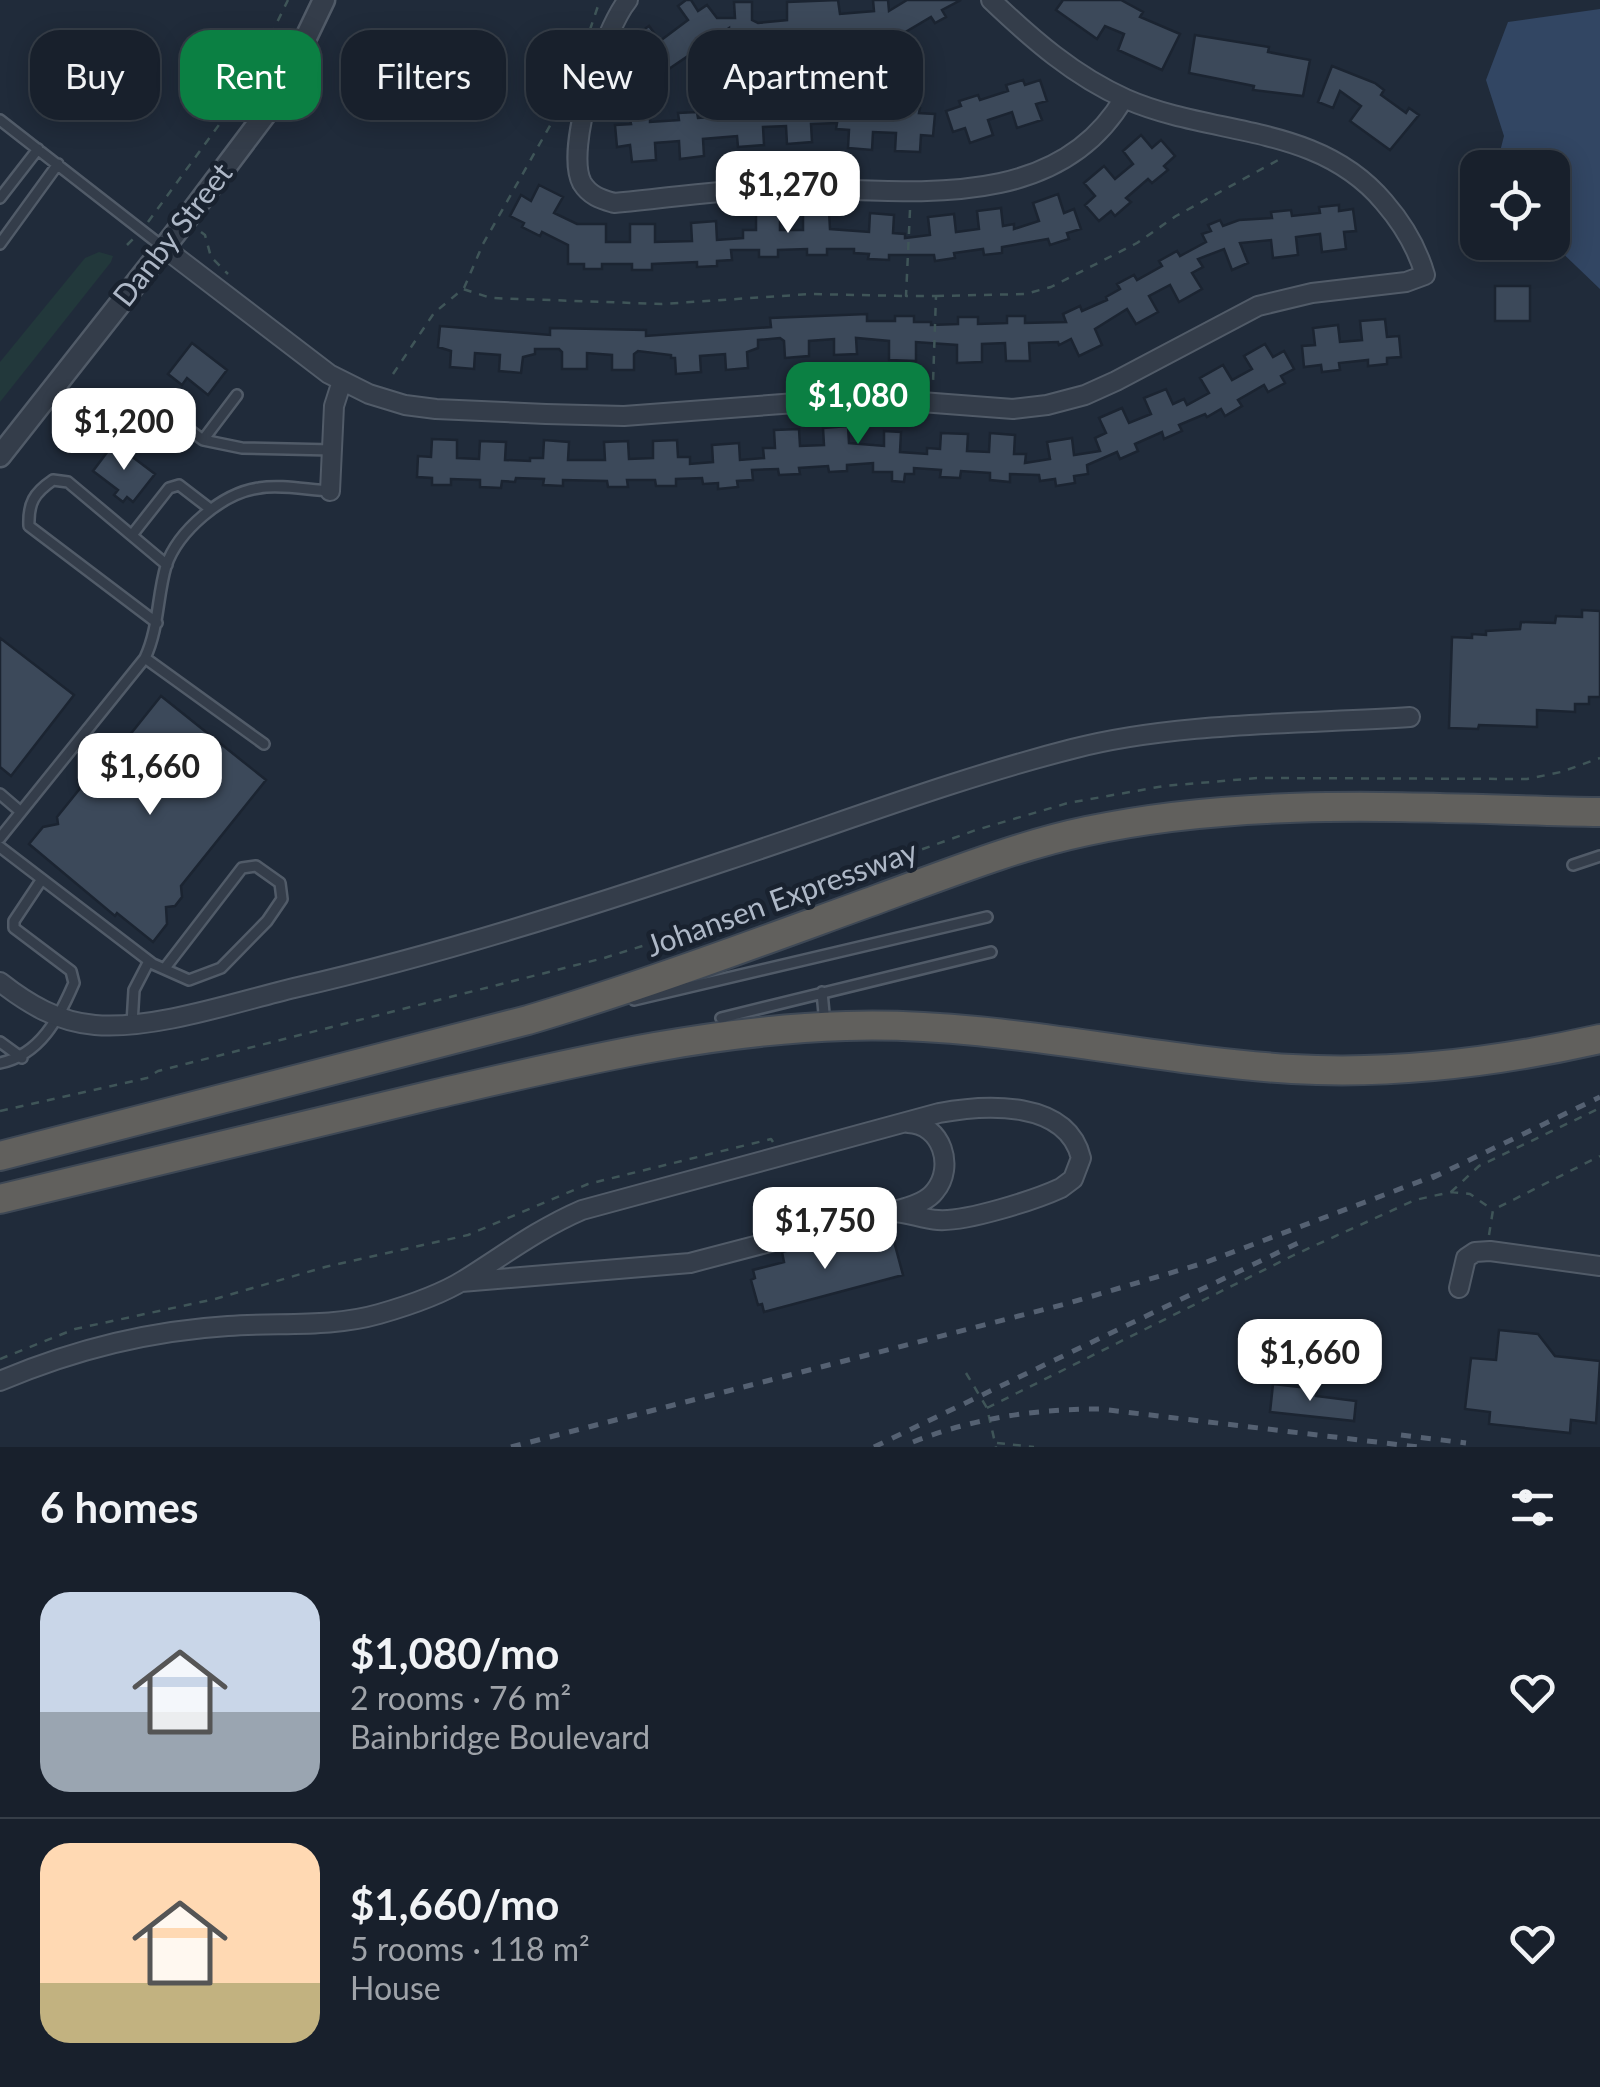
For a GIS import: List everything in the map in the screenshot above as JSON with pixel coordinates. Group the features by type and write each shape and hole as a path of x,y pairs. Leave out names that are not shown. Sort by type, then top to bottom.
{"highway":[{"name":"Johansen Expressway","path":"0,1156 428,1048 609,996 971,865 1085,831 1191,814 1287,807 1600,812"},
{"path":"0,1199 598,1058 720,1036 826,1027 910,1027 974,1031 1260,1066 1342,1070 1455,1065 1600,1039"}],"street":[{"name":"Danby Street","path":"0,456 276,100 324,0"},
{"path":"628,0 615,16 584,110 577,166 582,183 594,198 614,203 776,188 911,192 998,184 1066,159 1091,143 1112,120 1124,98"},
{"path":"163,248 342,381 369,394 405,405 624,416 836,400 895,400 1012,409 1046,405 1084,395 1258,306 1312,293 1406,282 1425,275 1414,245 1398,219 1374,190 1340,164 1298,143 1189,120 1124,98 1040,46 991,0"},
{"path":"330,491 334,406 342,381"},
{"path":"0,982 59,1017 98,1026 132,1024 316,983 477,941 730,860 943,785 1078,747 1171,732 1410,717"},
{"path":"0,1382 40,1364 113,1342 186,1329 351,1320 392,1310 461,1282 531,1234 582,1210 956,1110 1046,1116 1070,1132 1081,1158 1073,1178 1048,1194 956,1219 927,1219 898,1210"},
{"path":"461,1282 667,1267 898,1210 931,1196 938,1189 943,1170 940,1145 933,1130 918,1123 902,1123"},
{"path":"1459,1288 1466,1258 1475,1252 1600,1266"}],"lane":[{"path":"0,120 163,248"},
{"path":"0,198 38,149"},
{"path":"0,244 58,164"},
{"path":"203,440 237,395"},
{"path":"148,398 203,440 242,448 333,450"},
{"path":"157,623 29,526 28,506 40,489 53,480 68,482 166,565"},
{"path":"132,535 169,488 179,485 209,508"},
{"path":"0,838 145,658 154,638 166,565 183,537 209,508 258,488 330,491"},
{"path":"145,658 264,744"},
{"path":"0,794 21,812"},
{"path":"0,847 149,961 189,980 221,968 267,922 282,898 280,882 256,866 242,868 165,968"},
{"path":"1572,865 1600,856"},
{"path":"0,1063 22,1058 59,1017 74,983 70,971 14,928 14,921 42,879"},
{"path":"428,1048 987,917"},
{"path":"722,1018 991,952"},
{"path":"132,1024 134,990 149,961"},
{"path":"822,992 826,1027"},
{"path":"0,1042 22,1058"}],"path":[{"path":"160,205 243,92 288,0"},
{"path":"393,374 434,313 463,290 483,244 570,92 600,0"},
{"path":"463,290 491,298 662,304 811,294 1024,294 1051,287 1138,243 1176,216 1290,154 1298,143"},
{"path":"906,296 911,192"},
{"path":"205,236 212,257 229,276"},
{"path":"933,383 936,296"},
{"path":"1451,1192 1479,1166 1600,1108"},
{"path":"0,1359 75,1329 214,1299 307,1271 468,1235 616,1176 771,1138 776,1148"},
{"path":"1492,1210 1600,1156"},
{"path":"987,1408 1294,1255 1416,1200 1451,1192 1470,1194 1492,1210"},
{"path":"1490,1251 1488,1230 1492,1210"},
{"path":"966,1373 987,1408 996,1445 1034,1447"}],"green space":[{"path":"99,252 113,256 111,262 0,402 0,362 85,258"}],"water":[{"path":"1600,9 1600,289 1570,260 1570,150 1500,150 1504,136 1486,80 1508,22"}],"building":[{"path":"691,0 698,11 707,5 717,18 735,18 734,2 752,2 752,20 758,23 787,20 787,2 838,0 840,14 874,11 873,0 888,0 889,11 907,0 961,0 942,10 946,17 935,23 931,17 909,30 688,30 688,56 668,70 668,35 688,20 678,6"},
{"path":"1063,0 1121,0 1143,12 1140,17 1180,34 1162,70 1118,50 1124,34 1105,26 1097,39 1056,10"},
{"path":"1195,35 1269,47 1268,52 1310,60 1303,96 1253,90 1254,86 1189,73"},
{"path":"1332,66 1375,83 1384,90 1381,95 1406,113 1409,108 1419,115 1390,150 1350,121 1361,106 1340,91 1333,108 1318,102"},
{"path":"1023,80 1025,85 1040,80 1047,101 1036,104 1042,120 1017,128 1012,112 988,120 993,135 970,143 965,128 953,132 946,111 961,106 959,101 978,95 980,100 1008,91 1006,85"},
{"path":"688,112 688,120 923,120 923,113 935,114 933,136 921,135 920,152 895,151 896,133 873,132 872,150 848,148 849,130 836,129 837,123 811,124 812,142 787,144 786,126 763,127 764,145 738,147 737,136 703,139 704,156 680,159 679,141 655,143 656,160 632,162 630,145 617,147 615,125 631,124 630,120 679,120 678,113"},
{"path":"1141,135 1152,148 1161,140 1175,156 1164,166 1168,170 1152,183 1148,179 1126,198 1131,202 1115,216 1111,211 1099,221 1085,205 1095,196 1084,183 1104,166 1115,179 1133,164 1123,151"},
{"path":"539,185 563,197 554,213 577,224 606,224 606,242 630,242 630,224 655,224 655,242 692,241 691,223 716,221 717,240 743,238 743,230 756,230 756,212 780,212 780,230 803,230 803,212 829,211 830,229 869,232 870,213 894,215 893,233 905,234 905,238 930,235 928,217 954,214 956,232 979,229 977,211 1001,208 1003,226 1014,224 1014,229 1039,221 1033,203 1058,194 1064,213 1074,209 1081,229 1067,233 1069,239 1050,245 1048,239 1002,247 1002,253 984,255 983,249 954,253 955,258 935,261 934,255 868,259 869,254 854,253 854,249 827,249 827,255 807,255 807,249 778,250 778,257 759,257 759,250 731,250 732,260 717,261 717,266 697,267 697,262 652,264 652,270 632,270 632,264 602,264 602,269 584,269 584,264 568,264 568,245 522,227 524,223 510,216 521,195 531,201"},
{"path":"1339,205 1339,211 1353,209 1356,231 1344,232 1346,249 1322,252 1320,234 1296,237 1298,255 1273,258 1271,240 1240,243 1248,263 1232,270 1224,249 1198,259 1203,267 1192,273 1202,289 1179,302 1170,285 1149,296 1158,312 1136,324 1127,309 1095,329 1102,345 1079,356 1071,339 1059,345 1029,343 1030,361 1006,361 1005,343 982,344 982,362 957,363 957,345 916,342 916,361 889,360 889,341 856,338 857,354 834,355 834,339 809,341 809,356 785,358 784,341 780,338 758,340 758,348 747,352 748,368 726,370 725,354 700,356 701,372 676,374 675,358 671,355 638,351 634,354 634,370 612,370 612,355 587,353 587,369 562,369 559,349 535,349 535,354 523,357 521,373 499,371 500,355 475,353 474,369 450,367 451,351 438,347 440,326 550,335 550,328 646,330 646,336 771,327 770,318 867,314 867,321 914,316 914,322 931,325 958,324 958,317 978,317 978,324 1007,323 1007,316 1025,316 1025,323 1066,322 1063,314 1107,300 1120,289 1117,284 1134,275 1137,280 1162,266 1159,261 1177,251 1180,256 1206,242 1202,234 1211,231 1208,225 1220,220 1223,226 1239,220 1272,218 1271,212 1291,210 1292,216 1320,213 1319,207"},
{"path":"1495,286 1530,286 1530,321 1495,321"},
{"path":"1385,319 1387,337 1399,336 1401,357 1387,358 1387,364 1368,366 1368,360 1339,363 1340,370 1322,372 1321,365 1304,367 1302,346 1315,345 1313,328 1338,325 1340,342 1362,340 1360,321"},
{"path":"192,343 227,370 208,395 187,378 182,385 168,374"},
{"path":"1265,344 1273,357 1284,351 1294,369 1281,376 1285,383 1268,392 1264,385 1238,400 1242,406 1225,416 1221,409 1207,417 1205,414 1179,425 1182,431 1164,439 1162,432 1135,444 1138,451 1120,459 1117,452 1087,465 1088,474 1074,476 1075,483 1056,486 1055,479 1040,481 1039,475 1010,474 1010,482 990,480 990,473 961,471 960,478 940,477 941,470 914,468 914,474 905,474 904,482 892,481 892,472 873,472 873,463 847,465 847,471 829,472 828,466 799,468 800,474 779,475 778,469 752,470 753,480 737,481 738,487 718,489 718,483 703,484 702,478 676,479 676,486 656,486 655,480 627,480 628,487 608,487 607,481 563,480 563,486 543,485 544,479 516,478 515,482 502,481 501,488 480,487 480,480 451,479 451,485 432,485 432,478 417,477 418,456 431,457 432,439 457,440 457,458 479,459 480,441 506,442 505,460 530,461 543,458 544,440 569,442 568,460 605,460 604,442 628,441 629,459 653,458 653,441 677,440 678,457 690,457 690,464 713,462 712,445 739,443 740,460 764,458 763,448 775,448 774,430 799,429 800,446 824,445 823,428 848,426 849,443 884,446 884,431 901,432 900,452 927,454 927,448 940,449 941,433 968,434 967,451 989,452 990,433 1015,435 1014,454 1026,454 1025,463 1050,459 1047,442 1072,438 1074,455 1100,451 1095,438 1106,433 1099,418 1122,408 1129,423 1151,414 1144,398 1166,389 1173,404 1184,399 1187,405 1209,393 1200,378 1223,365 1232,380 1252,369 1244,356"},
{"path":"114,443 155,474 133,502 127,497 123,502 114,495 118,490 93,471"},
{"path":"1582,610 1600,611 1600,697 1589,697 1589,704 1575,704 1575,712 1537,710 1537,727 1449,728 1452,637 1472,638 1472,634 1486,635 1486,631 1520,629 1521,622 1555,623 1556,616 1582,617"},
{"path":"0,638 74,695 11,776 0,767"},
{"path":"161,696 266,780 181,886 182,897 175,906 166,907 167,924 153,942 117,913 115,916 29,844 43,827 58,824 57,817 82,786 89,786"},
{"path":"892,1234 903,1275 764,1312 762,1304 758,1305 751,1280 755,1278 753,1270 784,1262 782,1252 816,1243 818,1253"},
{"path":"1499,1330 1538,1334 1555,1356 1600,1361 1596,1423 1571,1420 1570,1433 1489,1424 1490,1412 1465,1409 1471,1358 1496,1360"},
{"path":"1273,1384 1317,1389 1316,1396 1356,1401 1354,1421 1270,1412"}],"railway":[{"path":"1432,1178 1600,1097"},
{"path":"511,1447 1069,1303 1204,1263 1442,1173"},
{"path":"874,1447 1302,1241"},
{"path":"913,1442 1005,1416 1100,1409 1418,1447"},
{"path":"1401,1435 1466,1443"}]}
